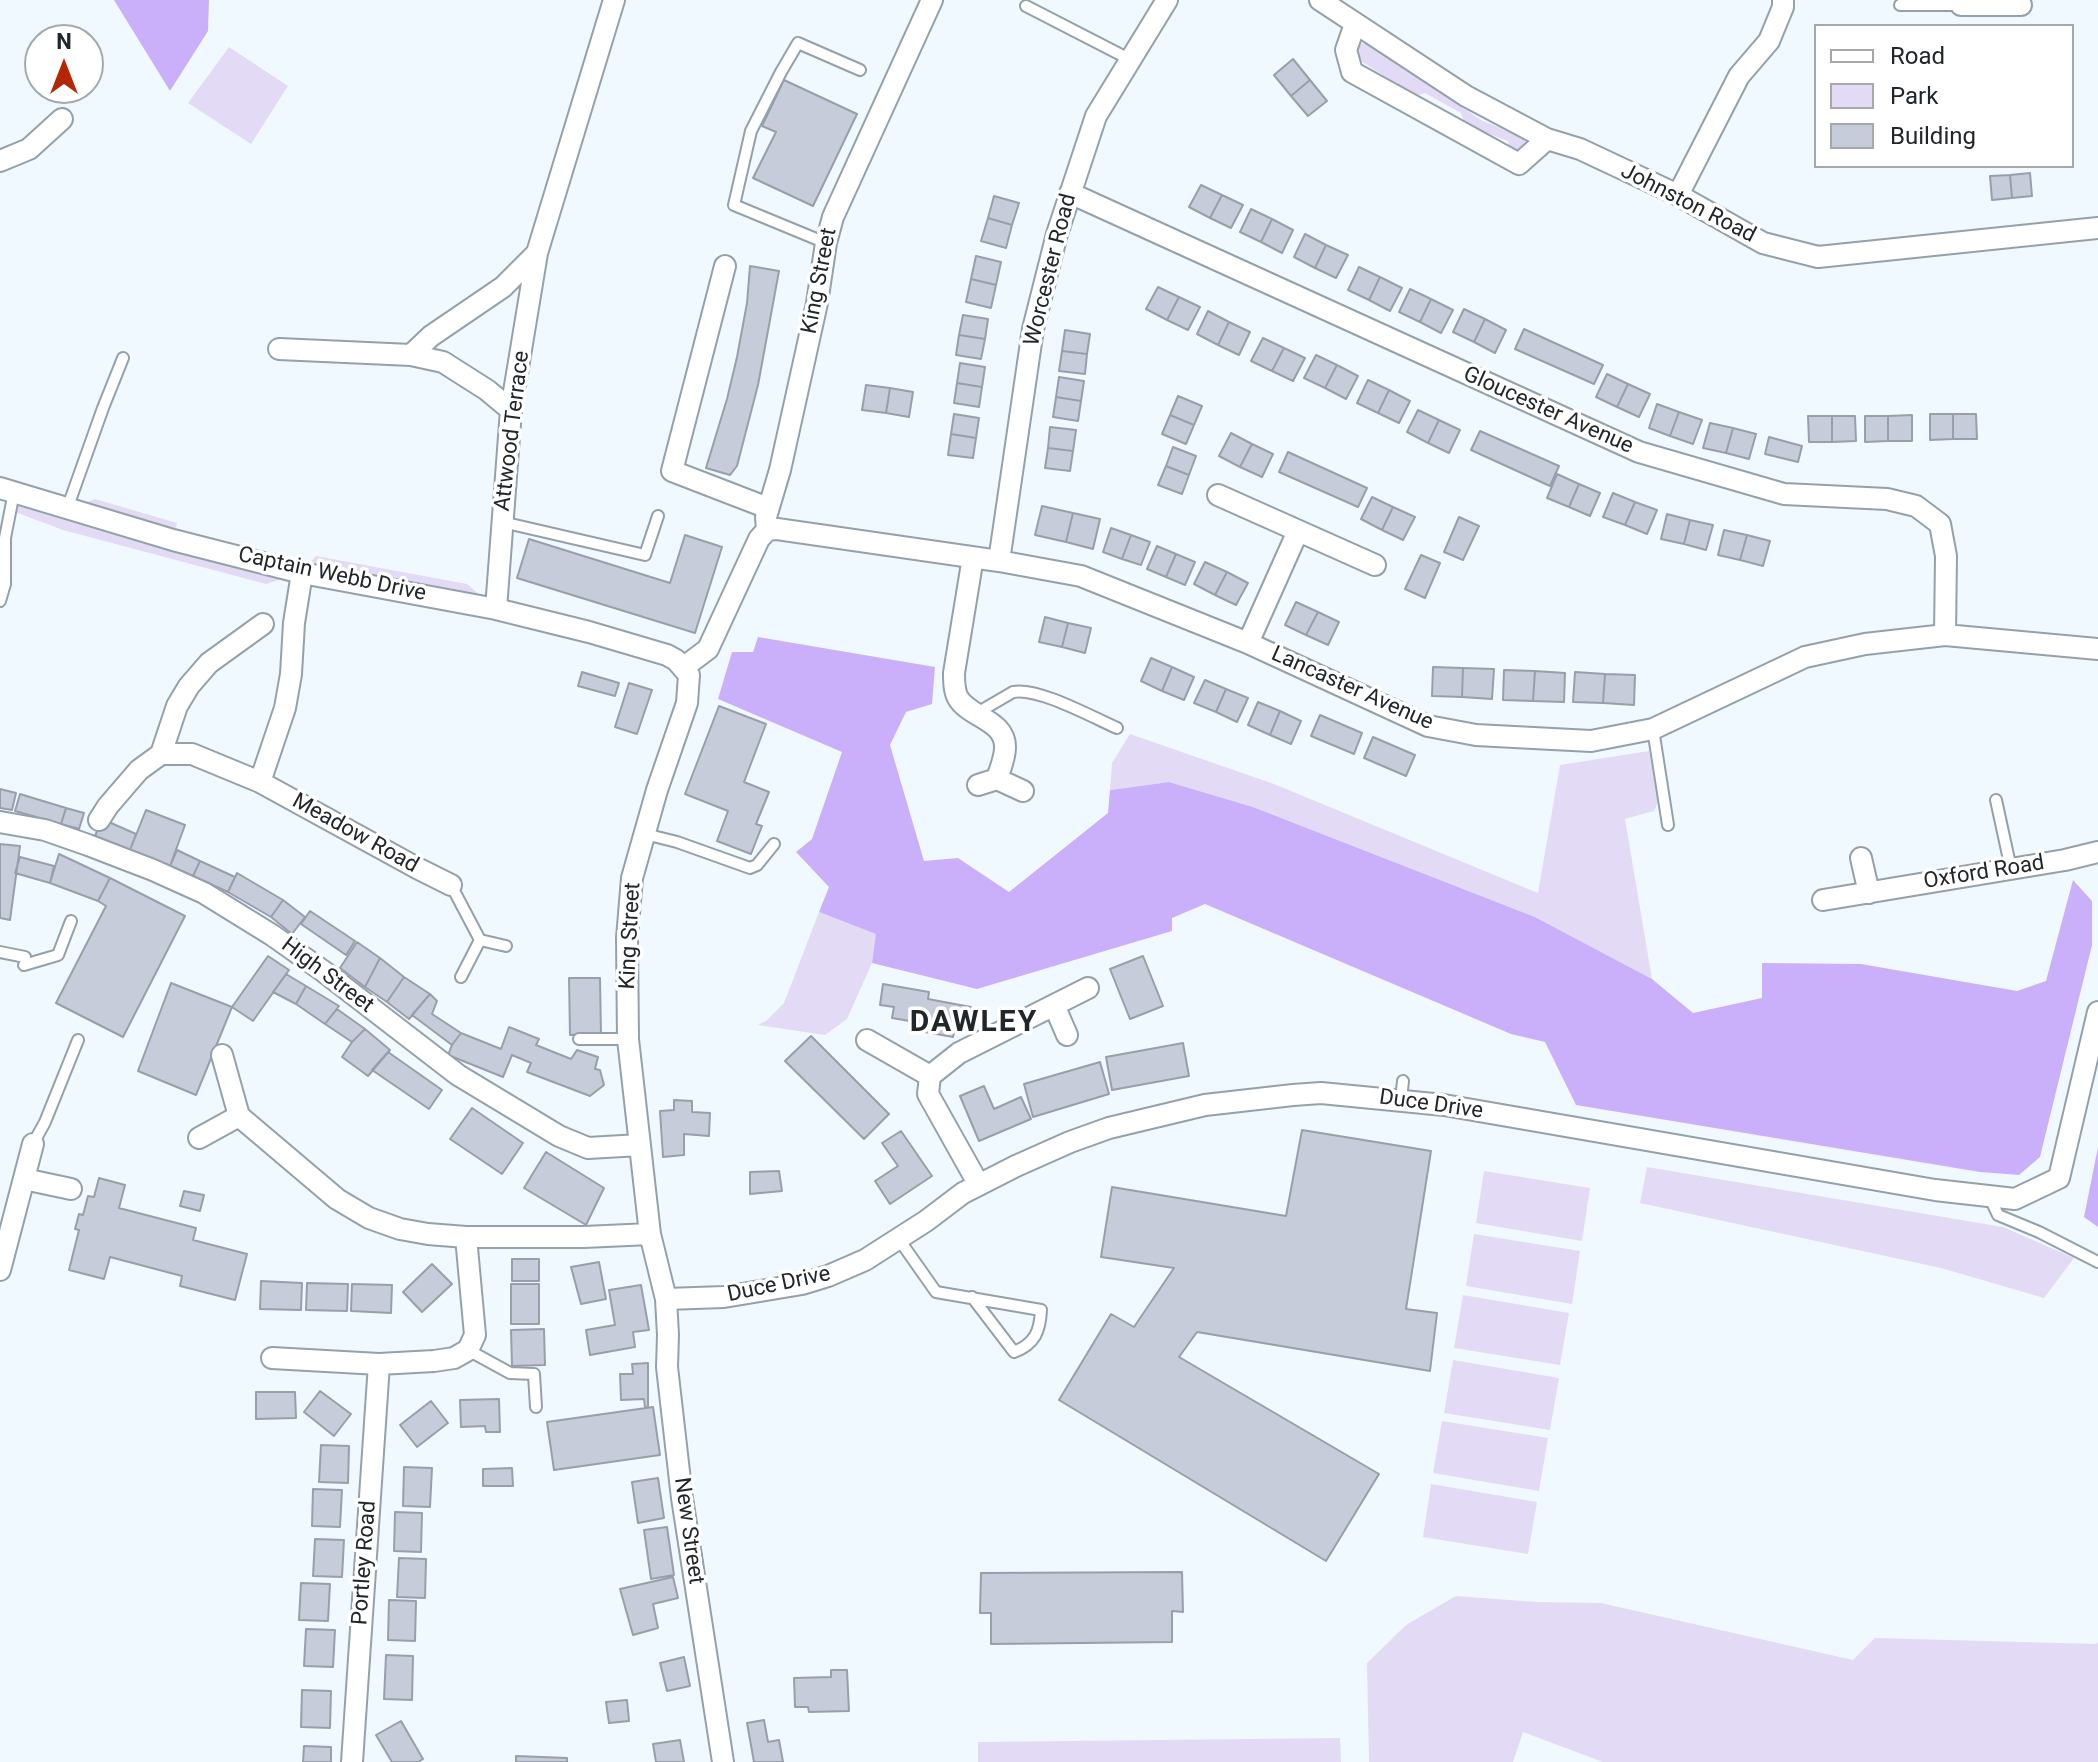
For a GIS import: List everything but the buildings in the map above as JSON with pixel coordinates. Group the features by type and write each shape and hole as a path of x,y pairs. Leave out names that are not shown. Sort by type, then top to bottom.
{"street":[{"name":"Attwood Terrace","path":"496,609 511,410 537,253 614,0"},
{"name":"King Street","path":"767,530 766,517 780,470 833,217 932,0"},
{"name":"Worcester Road","path":"999,561 1033,329 1053,248 1096,116 1167,0"},
{"name":"Johnston Road","path":"1320,0 1466,96 1547,139 1580,149 1678,195 1763,243 1818,257 2098,228"},
{"path":"1678,195 1739,76 1769,41 1783,0"},
{"path":"1961,5 2021,2 2022,24"},
{"path":"1355,24 1346,50 1352,72 1519,164 1547,139"},
{"path":"0,161 29,149 62,119"},
{"name":"Gloucester Avenue","path":"1070,193 1639,452 1784,494 1887,499 1916,506 1940,524 1946,556 1945,635"},
{"name":"Attwood Terrace","path":"411,355 431,336 503,287 537,253"},
{"path":"725,266 672,471 768,508"},
{"path":"279,349 411,355 443,362 487,390 511,410"},
{"name":"Captain Webb Drive","path":"7,490 173,540 302,573 496,609 589,632 675,661"},
{"path":"1218,495 1375,565"},
{"path":"675,661 708,649 751,555 767,530"},
{"name":"Lancaster Avenue","path":"767,530 973,557 1081,576 1248,643 1428,726 1476,735 1591,741 1653,729 1805,657 1865,644 1945,635 2098,649"},
{"path":"1248,643 1298,531"},
{"path":"973,557 954,673 955,688 958,698 995,725 1003,736 1005,747 987,782 1023,791"},
{"path":"260,782 285,708 302,573"},
{"path":"99,820 139,770 161,754 177,706 189,686 209,663 263,624"},
{"name":"King Street","path":"650,1234 628,1039 627,952 630,894 662,776 687,703 689,675 675,661"},
{"name":"Meadow Road","path":"161,754 192,754 260,782 451,885"},
{"name":"High Street","path":"0,822 45,830 153,870 204,893 323,971 458,1075 559,1136 588,1148 640,1145"},
{"name":"Oxford Road","path":"1823,900 2098,852"},
{"path":"1861,858 1869,893"},
{"path":"979,1185 928,1094 930,1076 959,1053 1088,988"},
{"path":"1054,1005 1067,1035"},
{"name":"Duce Drive","path":"666,1299 724,1297 802,1284 854,1265 926,1221 963,1193 1016,1166 1109,1128 1205,1105 1321,1093 1402,1090 1444,1105 1935,1190 2015,1199 2059,1178 2098,1012"},
{"path":"867,1040 930,1076"},
{"path":"222,1055 239,1116 337,1199 369,1218 400,1229 466,1237 650,1234"},
{"path":"199,1138 239,1116"},
{"path":"0,1270 33,1144"},
{"path":"24,1179 71,1189"},
{"name":"New Street","path":"650,1234 666,1299 667,1367 682,1498 723,1762"},
{"path":"272,1358 379,1364 454,1358 468,1350 475,1335 466,1237"},
{"name":"Portley Road","path":"352,1762 379,1364"}],"lane":[{"path":"1900,5 1961,5"},
{"path":"1026,6 1131,60"},
{"path":"826,243 734,205 751,131 798,43 860,70"},
{"path":"67,509 123,358"},
{"path":"0,601 5,584 7,490"},
{"path":"502,522 645,555 658,516"},
{"path":"977,713 1019,691 1039,694 1117,728"},
{"path":"1653,729 1668,825"},
{"path":"1996,800 2011,869"},
{"path":"645,834 750,868 757,865 774,844"},
{"path":"451,885 480,940 506,946"},
{"path":"0,952 24,961 58,955 71,921"},
{"path":"461,977 480,940"},
{"path":"579,1039 628,1039"},
{"path":"33,1144 78,1040"},
{"path":"1989,1196 1998,1215 2098,1262"},
{"path":"898,1238 936,1292 972,1297 1041,1310 1040,1327 1026,1347 1014,1352 972,1297"},
{"path":"468,1350 510,1373 534,1374 536,1407"}],"green space":[{"path":"1367,43 1481,120 1524,138 1528,151 1511,154 1508,141 1487,133 1480,137 1466,127 1461,113 1425,93 1416,96 1356,58 1353,51 1358,44"},
{"path":"229,47 288,86 251,144 188,103"},
{"path":"14,492 67,509 95,499 177,523 173,539 302,573 266,584 63,530 10,510"},
{"path":"316,556 467,584 496,609 302,573"},
{"path":"1130,734 1274,784 1538,893 1560,765 1649,751 1658,802 1654,811 1625,819 1652,979 1535,917 1253,807 1169,782 1110,790 1112,763"},
{"path":"819,912 877,934 872,963 847,1019 825,1035 758,1025 784,1003"},
{"path":"1647,1167 2003,1227 2074,1258 2044,1298 1941,1268 1640,1203"},
{"path":"1484,1171 1590,1188 1582,1241 1476,1223"},
{"path":"1474,1234 1580,1251 1572,1304 1466,1286"},
{"path":"1463,1295 1569,1313 1560,1365 1454,1348"},
{"path":"1453,1360 1559,1378 1550,1430 1444,1413"},
{"path":"1442,1421 1548,1438 1539,1491 1433,1473"},
{"path":"1431,1484 1537,1502 1528,1554 1423,1537"},
{"path":"1456,1596 1601,1603 1853,1660 1875,1638 2098,1642 2098,1762 1603,1762 1523,1732 1513,1762 1369,1762 1367,1663 1406,1625"},
{"path":"1340,1738 1341,1762 978,1762 978,1742"}],"shaded area":[{"path":"114,0 209,0 208,31 170,91"},
{"path":"758,637 935,667 932,704 906,712 890,745 924,861 958,858 1009,892 1108,813 1110,790 1169,782 1253,807 1535,917 1652,979 1693,1013 1762,998 1762,963 1861,964 2017,991 2046,981 2073,880 2092,901 2092,945 2040,1157 2019,1175 1980,1172 1576,1105 1545,1042 1511,1034 1205,904 1172,918 1172,931 977,989 872,963 876,934 819,912 829,887 796,852 812,839 842,752 718,699 732,652 753,652"},
{"path":"2098,1147 2098,1227 2084,1217"}],"district":[{"name":"DAWLEY","path":"974,1023"}]}
